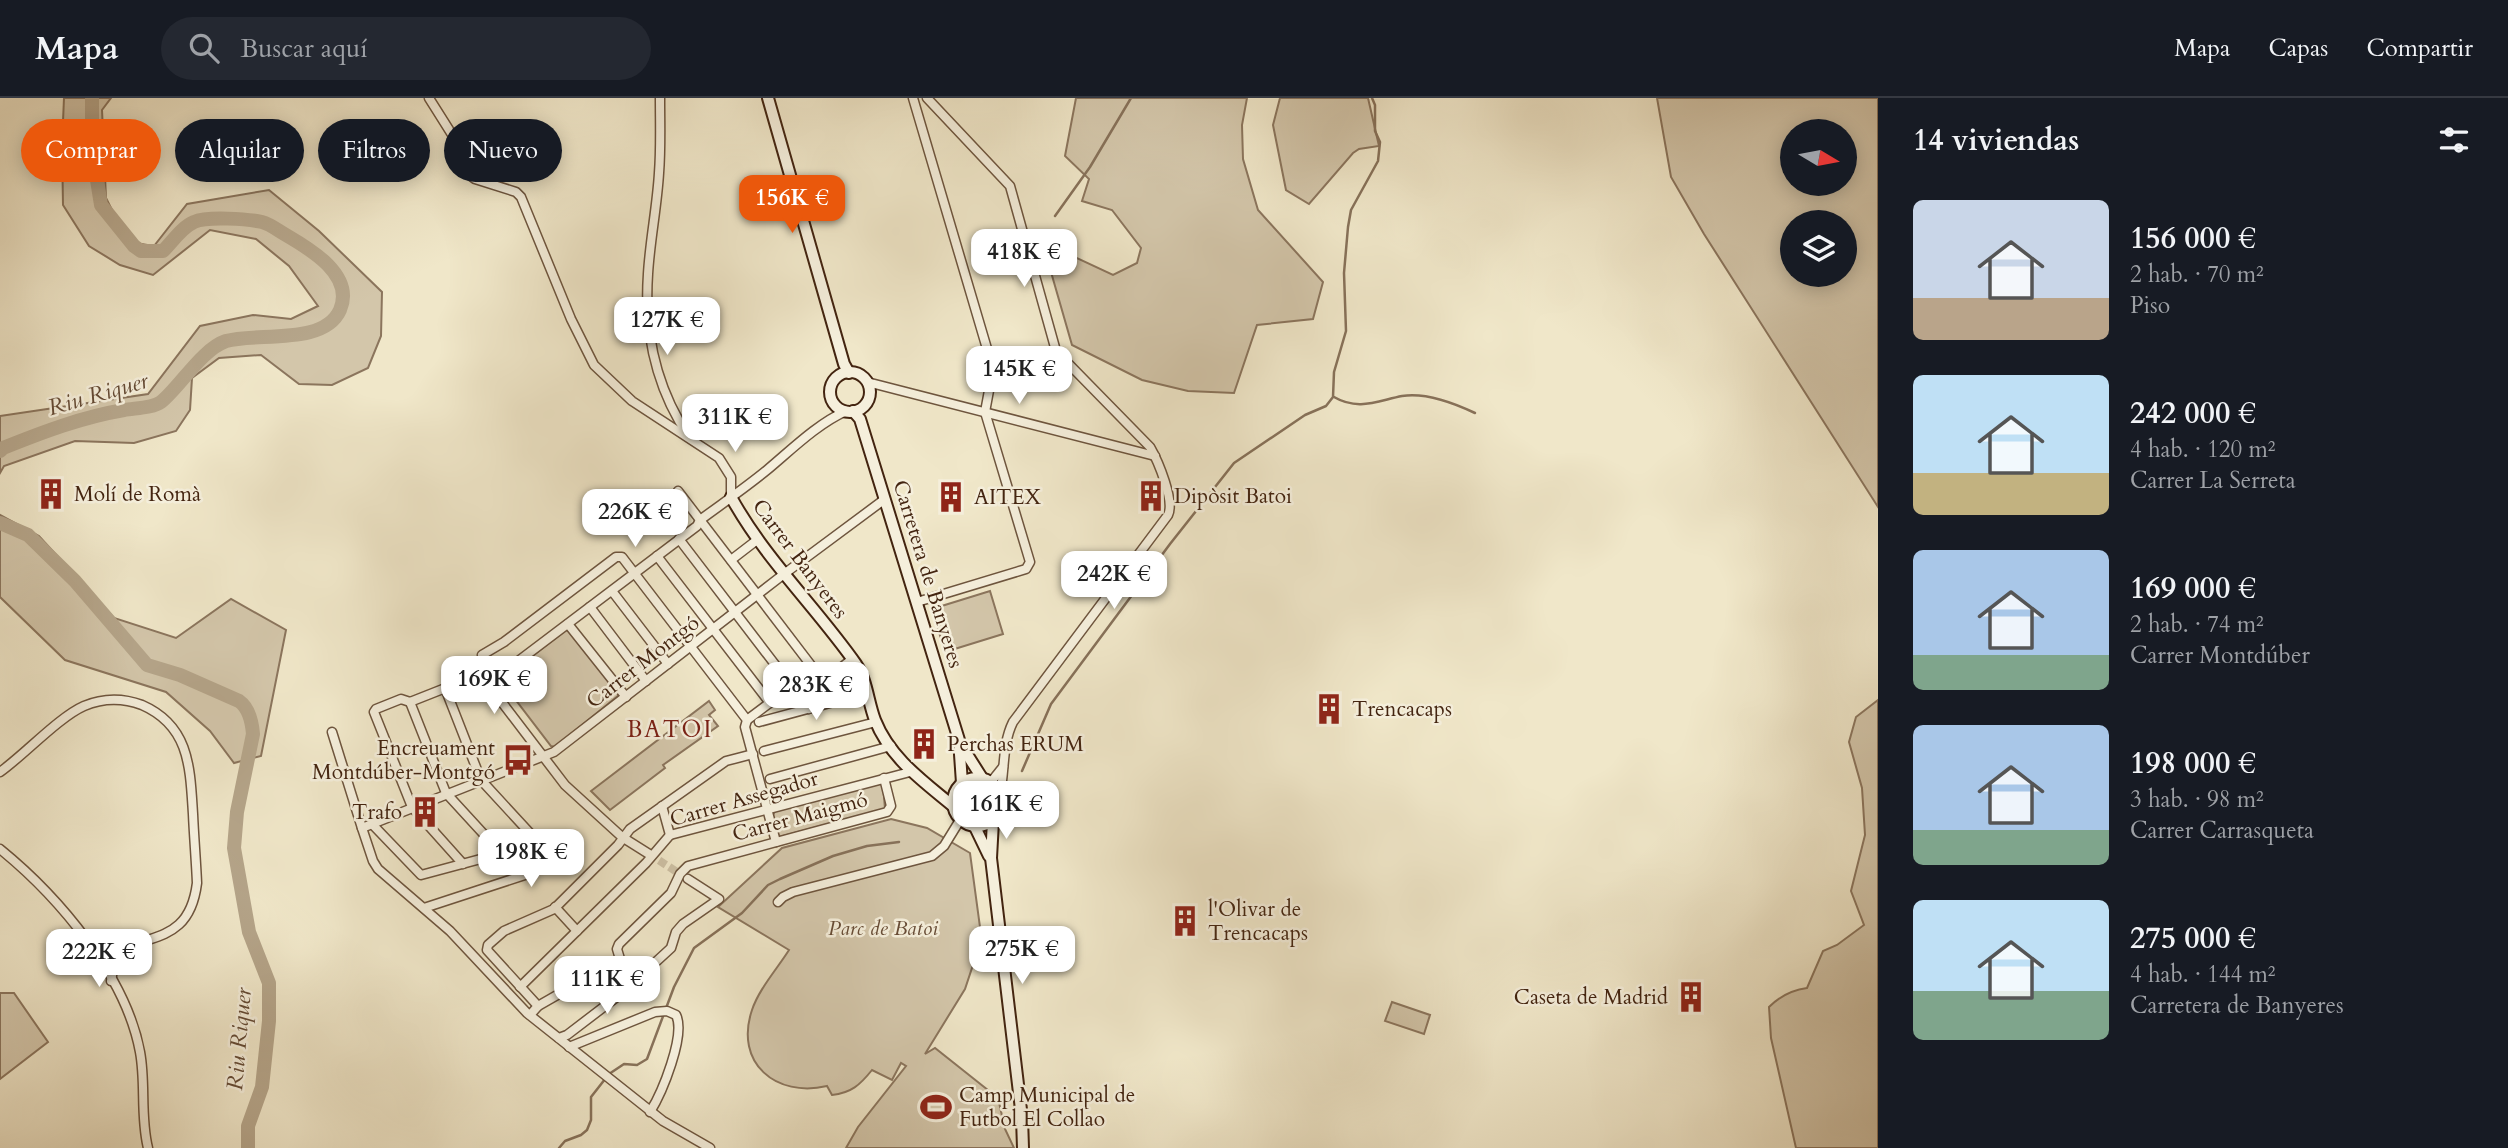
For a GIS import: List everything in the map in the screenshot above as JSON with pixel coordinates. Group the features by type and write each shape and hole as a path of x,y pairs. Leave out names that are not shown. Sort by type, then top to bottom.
{"main road":[{"path":"768,98 844,371"},
{"path":"844,371 859,375 871,385 867,402 850,412 831,397 836,379 844,371"},
{"name":"Carretera de Banyeres","path":"850,412 885,499 935,662 958,740 960,785"},
{"name":"Carrer Banyeres","path":"732,497 757,540 859,669 876,722 906,773 943,788 960,785"},
{"name":"Carretera de Banyeres","path":"958,740 986,780"},
{"path":"993,821 975,827 960,820 953,806 953,799 960,785 969,779 986,780 1000,794 1001,808 993,821 990,858 1025,1148"},
{"name":"Carrer Banyeres","path":"924,782 953,806"},
{"path":"975,827 990,858"}],"street":[{"path":"429,98 458,145 467,173 475,179 516,192 521,197 571,319 594,365 626,397 691,439"},
{"name":"Carrer Banyeres","path":"660,98 660,171 648,274 653,360 669,399 691,439 715,455 727,468 731,477 732,497"},
{"path":"913,98 993,369 985,412 1029,566 917,602"},
{"path":"927,98 1010,186 1056,351 1150,447 1171,505 1170,511 1013,722 1007,737 1000,794"},
{"path":"871,385 1155,456"},
{"path":"488,684 697,526 701,520 850,412"},
{"path":"678,491 823,681"},
{"name":"Carrer Montgó","path":"362,828 554,752 885,499"},
{"path":"679,539 809,709"},
{"path":"731,560 757,540"},
{"path":"657,556 770,703"},
{"path":"649,854 622,838 581,801 542,758 488,684 483,657 616,557 623,558 747,720"},
{"path":"612,591 668,664"},
{"path":"590,607 646,681"},
{"path":"568,624 626,697"},
{"path":"802,699 852,659"},
{"path":"410,702 486,673"},
{"path":"776,842 745,724 792,686"},
{"path":"444,688 481,780 539,843"},
{"path":"759,722 867,693"},
{"path":"463,864 412,807 375,716 376,709 401,698 410,702 446,793 501,853"},
{"path":"0,772 78,710 93,703 113,700 134,702 155,712 173,728 183,744 188,760 197,883 194,900 186,918 175,929 128,947 106,949 88,944"},
{"path":"764,751 876,722"},
{"path":"332,732 373,861 378,869 450,931 530,1016 663,1121 710,1148"},
{"path":"770,779 891,746"},
{"path":"530,1016 538,1006 486,947 504,931 555,908 625,832 726,761 753,754"},
{"path":"986,780 1001,772 1005,764"},
{"name":"Carrer Assegador","path":"520,987 646,863 670,835 906,773"},
{"name":"Carrer Maigmó","path":"538,1006 620,959 617,950 619,944 671,893 680,874 688,866 887,812 891,806 884,778"},
{"path":"662,806 670,835"},
{"path":"778,902 793,892 932,856 944,846 960,820"},
{"path":"372,824 421,875 570,835 576,840 573,845 531,873 424,908"},
{"path":"0,849 57,903 88,944 130,1018 138,1043 142,1070 143,1121 148,1148"},
{"path":"559,1038 567,1035 622,993 671,948 676,932 682,924 719,899 688,879"},
{"path":"555,908 577,931"},
{"path":"111,981 114,963 128,947"},
{"path":"569,1046 655,1012 671,1012 676,1015 678,1021 674,1053 647,1109"}],"green space":[{"path":"64,98 111,98 102,110 102,119 63,119"},
{"path":"1076,98 1247,98 1242,125 1243,159 1258,210 1323,282 1313,319 1257,325 1234,393 1188,391 1142,380 1072,345 1051,272 1077,258 1113,275 1137,263 1141,248 1112,210 1082,201 1089,179 1065,156"},
{"path":"1280,98 1368,98 1379,146 1359,149 1353,153 1309,204 1286,190 1273,125"},
{"path":"1657,98 1878,98 1878,507 1704,234 1671,177"},
{"path":"63,182 105,182 106,198 128,242 154,246 187,204 269,190 319,231 382,292 381,336 368,368 332,385 299,384 261,355 219,358 192,378 190,410 176,431 134,443 75,441 4,466 0,473 0,416 148,394 200,326 253,315 291,319 318,306 289,266 256,239 210,230 153,275 120,265 89,246 63,205"},
{"path":"0,515 39,536 114,618 176,638 231,599 286,630 261,756 234,763 210,731 166,692 65,660 0,597"},
{"path":"990,591 1003,634 945,652 932,609"},
{"path":"566,630 619,695 555,747 551,746 502,682"},
{"path":"1878,700 1878,1148 1796,1148 1771,1038 1769,1007 1786,994 1807,988 1823,951 1837,945 1864,925 1851,891 1865,835 1862,788 1849,742 1856,717"},
{"path":"709,701 715,710 709,715 718,726 663,765 665,768 610,810 591,791"},
{"path":"880,782 883,784 885,809 779,837 773,815 775,811"},
{"name":"Parc de Batoi","path":"891,819 927,828 970,853 985,964 973,965 965,989 925,1054 935,1048 998,1098 1005,1129 1014,1148 846,1148 858,1127 906,1066 901,1063 892,1080 872,1070 855,1087 832,1095 827,1086 791,1087 776,1081 754,1061 749,1046 748,1029 752,1010 789,950 718,907 782,848"},
{"path":"0,993 14,993 48,1042 0,1079"},
{"path":"1392,1002 1430,1015 1424,1034 1385,1021"}],"waterway":[{"name":"Riu Riquer","path":"0,451 78,421 158,404 217,345 226,341 289,336 320,329 332,321 340,310 343,297 341,285 328,265 307,248 262,222 200,220 185,227 163,251 141,251 134,246 101,205 92,149 92,98"},
{"path":"1055,216 1090,167 1131,98"},
{"path":"1022,771 1051,704 1234,463 1305,415 1326,406 1333,397 1334,372 1346,331 1344,273 1351,210 1378,161 1380,142 1375,131 1375,105 1372,98"},
{"path":"1334,397 1359,404 1411,395 1430,397 1475,413"},
{"name":"Riu Riquer","path":"0,523 28,535 75,581 147,665 180,675 239,701 249,716 253,734 237,812 234,848 249,932 269,983 269,1021 262,1087 248,1126 248,1148"},
{"path":"559,1148 565,1141 587,1130 591,1120 591,1097 609,1074 624,1064 637,1065 647,1059 674,987 694,948 742,913 768,885 833,856 867,846 899,842"}],"tunnel":[{"path":"649,854 688,879"}],"place":[{"name":"Molí de Romà","path":"51,494"},
{"name":"Dipòsit Batoi","path":"1151,496"},
{"name":"AITEX","path":"951,497"},
{"name":"Trencacaps","path":"1329,709"},
{"name":"Perchas ERUM","path":"924,744"},
{"name":"Encreuament Montdúber-Montgó","path":"518,760"},
{"name":"Trafo","path":"425,812"},
{"name":"l'Olivar de Trencacaps","path":"1185,921"},
{"name":"Caseta de Madrid","path":"1691,997"},
{"name":"Camp Municipal de Futbol El Collao","path":"936,1107"}],"district":[{"name":"BATOI","path":"670,729"}]}
